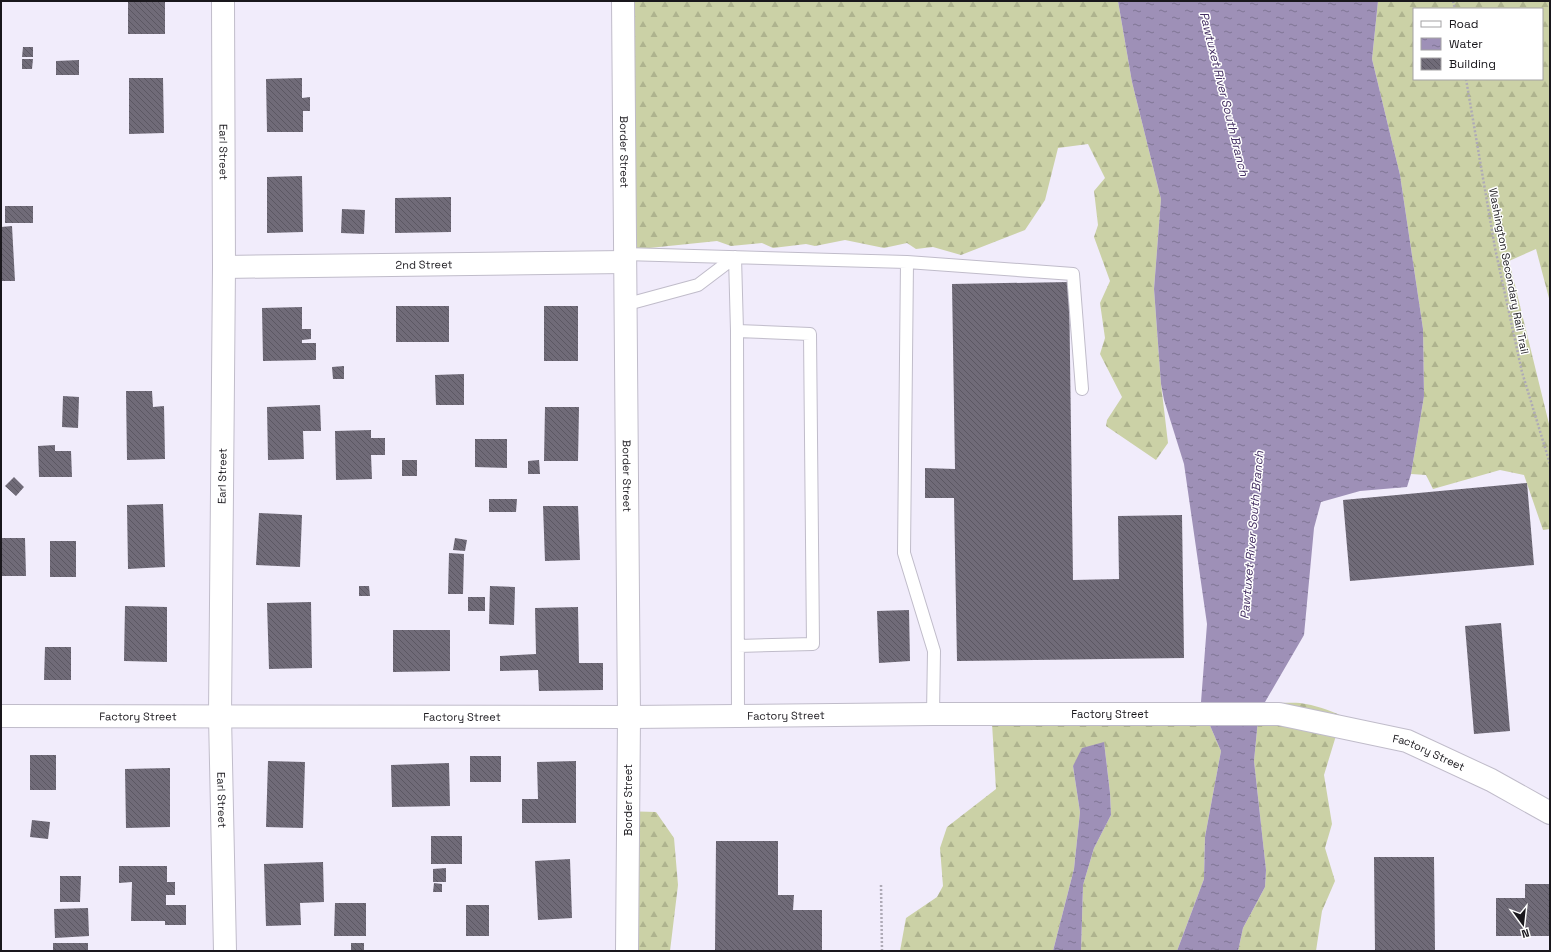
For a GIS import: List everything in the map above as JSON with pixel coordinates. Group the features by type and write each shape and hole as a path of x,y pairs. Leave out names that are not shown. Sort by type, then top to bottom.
{"street":[{"name":"Earl Street","path":"223,1 224,268 220,716 225,951"},
{"name":"Border Street","path":"623,1 624,305 629,717 628,951"},
{"name":"2nd Street","path":"224,268 624,258"},
{"name":"Factory Street","path":"1,716 629,717 934,714 1279,714 1407,741 1491,780 1550,813"}],"lane":[{"path":"624,305 698,285 735,257"},
{"path":"735,257 738,716"},
{"path":"624,258 735,257 907,262 1073,274 1082,389"},
{"path":"907,262 904,553 934,651 934,714"},
{"path":"736,331 810,334 813,644 738,646"}],"path":[{"name":"Washington Secondary Rail Trail","path":"1466,80 1494,248 1522,372 1550,464"},
{"path":"881,885 882,951"}],"green space":[{"path":"624,1 1118,1 1132,82 1161,199 1154,289 1161,384 1168,443 1156,460 1106,426 1107,420 1122,397 1100,354 1105,338 1100,303 1110,281 1094,237 1098,225 1094,191 1105,178 1088,144 1058,148 1045,200 1025,230 961,255 933,247 916,249 907,243 884,248 845,240 815,246 806,244 773,248 762,243 731,246 717,241 630,250"},
{"path":"1378,1 1550,1 1550,302 1536,249 1509,261 1550,428 1550,529 1543,530 1524,475 1500,470 1433,489 1426,475 1411,474 1424,396 1423,329 1400,175 1372,59"},
{"path":"1265,702 1306,704 1322,708 1342,716 1324,775 1332,824 1325,848 1335,881 1322,911 1316,951 1238,951 1243,928 1265,887 1266,870 1254,761 1259,709"},
{"path":"991,707 1205,714 1221,751 1205,837 1204,879 1177,951 1081,951 1083,885 1094,848 1111,815 1104,742 1073,766 1080,812 1074,869 1053,951 900,951 906,918 937,897 943,886 940,848 947,827 996,789"},
{"path":"622,811 656,812 674,838 678,885 670,951 623,951"}],"water":[{"name":"Pawtuxet River South Branch","path":"1118,1 1378,1 1372,59 1400,175 1423,329 1424,396 1411,474 1407,487 1360,491 1321,502 1314,528 1304,635 1265,702 1259,709 1254,761 1266,870 1265,887 1243,928 1238,951 1177,951 1204,879 1205,837 1221,751 1205,714 1199,705 1201,702 1207,624 1184,464 1164,400 1161,384 1154,289 1161,199 1132,82"},
{"path":"1104,742 1111,815 1094,848 1083,885 1081,951 1053,951 1074,869 1080,812 1073,766 1082,748"}],"building":[{"path":"128,1 165,1 165,34 128,34"},
{"path":"23,47 33,47 33,57 22,57"},
{"path":"22,59 33,59 32,69 22,69"},
{"path":"79,60 79,75 56,75 56,61"},
{"path":"129,78 163,78 164,133 129,134"},
{"path":"302,78 302,98 310,97 310,111 303,111 303,132 267,132 266,79"},
{"path":"302,176 303,232 267,233 267,177"},
{"path":"451,197 451,232 395,233 395,198"},
{"path":"5,206 33,206 33,223 5,223"},
{"path":"342,209 365,210 364,234 341,233"},
{"path":"12,226 15,281 1,281 1,227"},
{"path":"1069,282 1073,580 1119,579 1118,516 1182,515 1184,658 957,661 954,498 925,498 925,468 955,469 952,284"},
{"path":"396,306 449,306 449,342 396,342"},
{"path":"544,306 578,306 578,361 544,361"},
{"path":"302,307 302,329 311,329 311,339 302,340 302,343 316,343 316,360 263,361 262,308"},
{"path":"344,366 344,379 333,379 332,367"},
{"path":"464,374 464,405 436,405 435,375"},
{"path":"126,391 152,391 153,407 164,406 165,459 127,460"},
{"path":"63,396 79,397 78,428 62,427"},
{"path":"320,405 321,431 303,431 304,459 268,460 267,407"},
{"path":"545,407 579,407 578,461 544,461"},
{"path":"371,430 371,438 385,438 385,455 371,455 372,479 336,480 335,431"},
{"path":"475,439 507,439 507,468 475,467"},
{"path":"55,445 55,451 71,451 72,477 39,477 38,446"},
{"path":"402,460 417,460 417,476 402,476"},
{"path":"539,460 540,474 528,474 528,461"},
{"path":"14,477 24,487 16,496 5,486"},
{"path":"1527,483 1534,565 1350,581 1343,500"},
{"path":"489,499 517,499 516,512 489,512"},
{"path":"163,504 165,567 128,569 127,505"},
{"path":"543,506 578,506 580,560 545,561"},
{"path":"259,513 302,515 300,567 256,565"},
{"path":"1,538 25,538 26,576 1,576"},
{"path":"455,538 467,540 465,551 453,550"},
{"path":"50,541 76,541 76,577 50,577"},
{"path":"449,553 464,554 463,594 448,594"},
{"path":"359,586 369,586 370,596 359,596"},
{"path":"490,586 515,587 514,625 489,624"},
{"path":"468,597 485,597 485,611 468,611"},
{"path":"311,602 312,668 269,669 267,603"},
{"path":"125,606 167,607 167,662 124,661"},
{"path":"578,607 579,663 603,663 603,690 539,691 538,670 500,671 500,656 536,654 535,608"},
{"path":"909,610 910,661 879,663 877,611"},
{"path":"1501,623 1510,731 1474,734 1465,626"},
{"path":"393,630 450,630 450,671 393,672"},
{"path":"45,647 71,647 71,680 44,680"},
{"path":"30,755 56,755 56,790 30,790"},
{"path":"470,756 501,756 501,782 470,782"},
{"path":"268,761 305,762 303,828 266,827"},
{"path":"576,761 576,823 522,823 522,799 538,799 537,762"},
{"path":"449,763 450,806 392,807 391,765"},
{"path":"170,768 170,827 126,828 125,769"},
{"path":"32,820 50,822 48,839 30,837"},
{"path":"431,836 462,836 462,864 431,864"},
{"path":"716,841 778,841 778,895 794,895 793,910 822,910 822,951 715,951"},
{"path":"1374,857 1434,857 1435,951 1375,951"},
{"path":"570,859 572,918 538,920 535,861"},
{"path":"323,862 324,902 300,903 301,925 266,926 264,864"},
{"path":"119,866 167,866 167,882 175,882 175,895 166,895 166,905 186,905 186,925 165,925 165,921 131,921 132,882 119,883"},
{"path":"446,868 446,882 433,882 433,869"},
{"path":"60,876 81,876 80,902 60,902"},
{"path":"434,883 442,884 442,892 433,892"},
{"path":"1525,884 1550,884 1550,936 1496,936 1496,898 1525,898"},
{"path":"335,903 366,903 366,936 334,936"},
{"path":"466,905 489,905 489,936 466,936"},
{"path":"88,908 89,936 55,938 54,909"},
{"path":"53,943 88,943 88,951 53,951"},
{"path":"351,943 364,943 364,951 351,951"}]}
